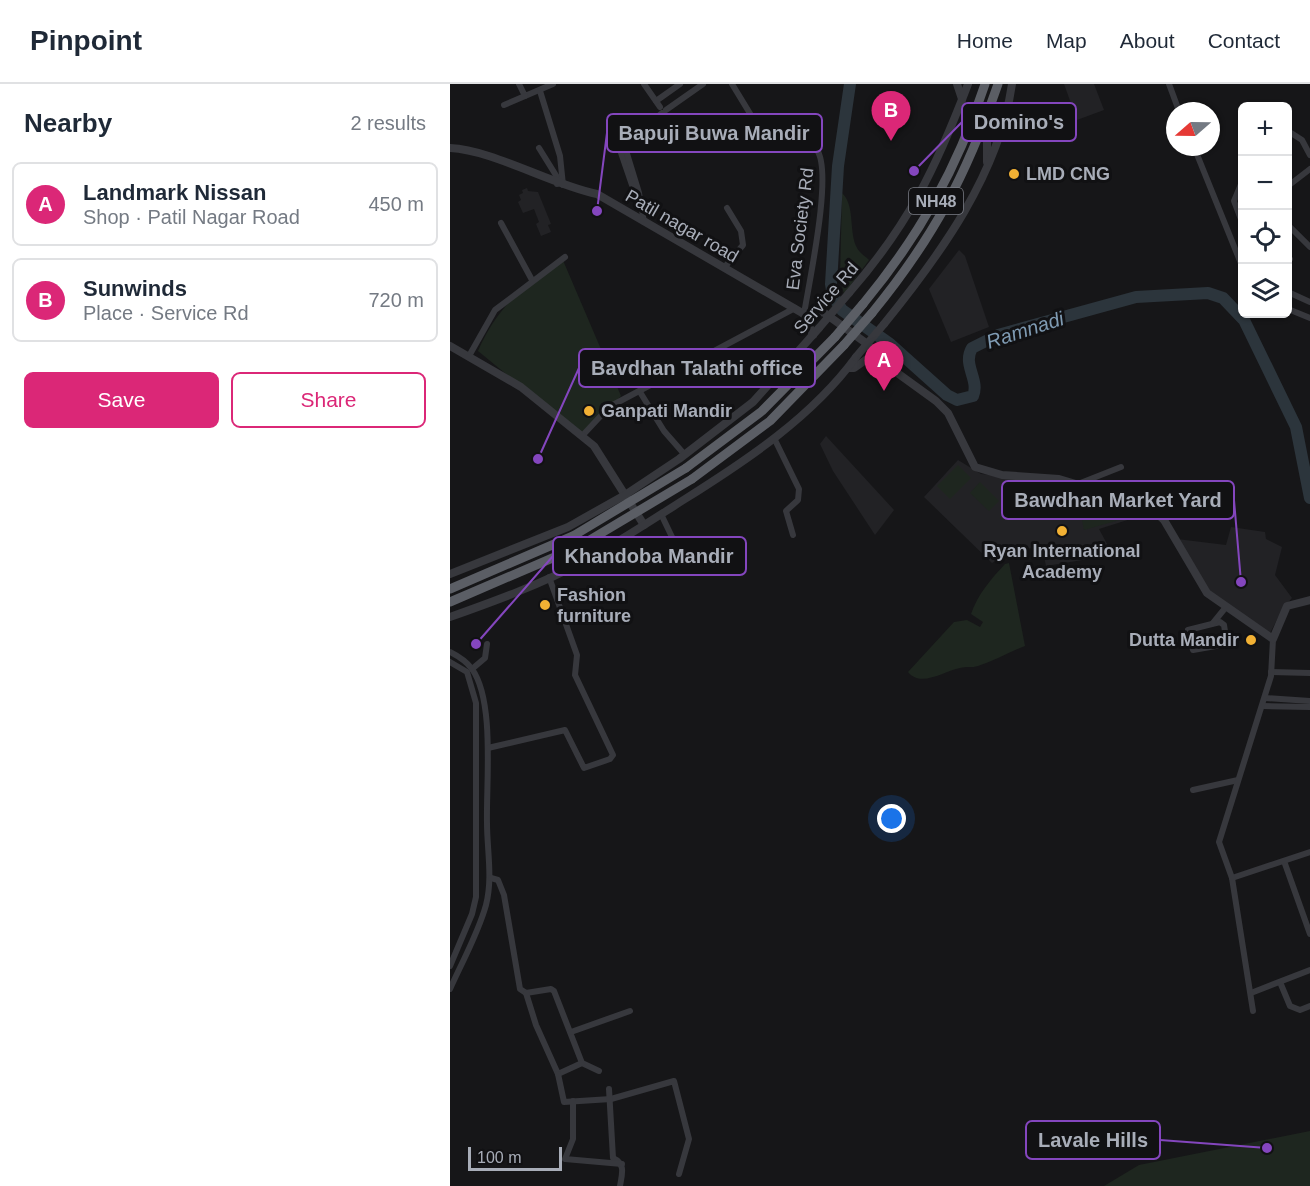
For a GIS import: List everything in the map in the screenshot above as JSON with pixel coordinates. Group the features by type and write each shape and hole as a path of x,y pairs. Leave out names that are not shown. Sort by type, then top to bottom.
{"highway":[{"name":"NH48","path":"450,589 573,536 686,468 762,411 835,337 893,267 939,196 961,150 985,84"},
{"name":"NH48","path":"450,602 578,547 692,479 770,421 844,345 903,274 935,226 962,179 998,84"}],"street":[{"path":"519,84 525,96"},
{"path":"504,105 553,84"},
{"path":"644,84 661,108"},
{"path":"661,108 680,84"},
{"path":"644,222 621,143 661,108 693,86 703,84"},
{"path":"732,84 757,125"},
{"path":"957,84 962,99"},
{"name":"Service Rd","path":"450,574 568,527 625,495 684,455 753,402 880,257 924,188 946,144 968,84"},
{"path":"450,617 585,561 644,525 722,476 774,438 849,368 933,260 964,210 1006,121 1012,84"},
{"path":"1168,84 1175,102"},
{"path":"540,91 560,156 560,185"},
{"path":"987,117 987,164"},
{"path":"1292,134 1302,140 1310,155"},
{"name":"Patil nagar road","path":"450,148 478,153 560,185 597,194 804,314"},
{"path":"539,148 560,185"},
{"name":"Eva Society Rd","path":"804,314 820,210 823,158 817,150"},
{"path":"1198,156 1241,264"},
{"path":"1292,182 1310,169"},
{"path":"1238,192 1234,201 1238,212"},
{"path":"724,268 743,245 741,231 727,208"},
{"path":"501,223 532,280"},
{"path":"1292,230 1310,247"},
{"path":"469,356 495,310 565,257"},
{"path":"1292,294 1310,302"},
{"path":"582,436 609,408 795,308"},
{"path":"1292,311 1310,318"},
{"path":"813,335 804,314 823,312 866,343 878,359 936,401 948,413 970,460 978,469 1002,475 1055,478 1140,503 1157,512 1208,593 1273,639"},
{"path":"450,346 521,387 582,436 605,460 644,525"},
{"path":"849,368 854,368 871,357 878,359"},
{"path":"640,392 664,431 684,455"},
{"path":"774,438 800,493 798,500 786,511 792,535"},
{"path":"1078,484 1121,466"},
{"path":"661,514 672,537"},
{"path":"488,748 565,730 584,768 610,759 613,755 575,675 577,655 549,577"},
{"path":"1253,1011 1232,878 1219,842 1263,706 1272,670 1273,639 1287,606 1310,600"},
{"path":"1213,623 1220,622 1224,625 1227,644 1193,650 1188,630 1213,623 1226,607"},
{"path":"472,669 485,657 487,644"},
{"path":"450,652 461,658 472,669 484,705 488,748 487,837 491,878 487,900 450,989"},
{"path":"450,662 467,672 476,703 476,898 472,914 450,966"},
{"path":"1272,670 1310,671"},
{"path":"1265,698 1310,701"},
{"path":"1263,706 1310,707"},
{"path":"1192,790 1238,780"},
{"path":"1232,878 1310,852"},
{"path":"1284,861 1310,934"},
{"path":"491,878 501,884 518,986 526,993 536,1025 558,1074 564,1102 611,1099 674,1081 689,1139 679,1174"},
{"path":"476,898 487,900"},
{"path":"1251,993 1310,971"},
{"path":"1280,982 1290,1006 1300,1010 1310,1006"},
{"path":"526,993 551,988 554,991 572,1032 582,1063 599,1071"},
{"path":"572,1032 630,1011"},
{"path":"558,1074 582,1063"},
{"path":"609,1089 614,1158 622,1164"},
{"path":"573,1101 573,1139 565,1160 622,1164"},
{"path":"620,1186 622,1164"}],"shaded area":[{"path":"1064,84 1094,84 1104,110 1077,120"},
{"path":"527,188 528,191 538,192 551,224 548,225 551,232 541,236 536,224 539,222 534,209 523,213 518,202 521,200 519,195"},
{"path":"842,193 849,204 856,246 869,260 844,294 840,279"},
{"path":"959,250 965,256 989,327 951,342 929,289"},
{"path":"562,258 621,396 582,436 478,351 494,321 513,298"},
{"path":"826,436 894,510 875,535 833,471 820,444"},
{"path":"958,460 981,474 1058,481 1149,507 1153,512 1099,529 1113,555 1046,566 1042,547 1015,550 992,563 924,497"},
{"path":"958,465 971,478 950,499 937,486"},
{"path":"980,482 999,501 989,511 970,493"},
{"path":"1076,489 1137,508 1137,515 1084,530"},
{"path":"1231,527 1265,532 1266,539 1282,547 1275,575 1292,598 1283,608 1270,633 1227,606 1206,588 1177,539 1226,545"},
{"path":"1009,563 1025,646 978,666 962,667 926,679 913,677 908,672 954,622 967,620 980,627 983,622 971,614 974,607 990,581 1005,564"},
{"path":"1310,1131 1310,1186 1104,1186 1139,1165"}],"waterway":[{"name":"Ramnadi","path":"850,84 838,166 831,284 833,296 842,310 890,344 947,395 957,400 973,396 975,390 969,360 972,348 998,335 1136,297 1208,293 1223,298 1244,320 1296,427 1310,498"}],"place":[{"name":"Sunwinds","path":"891,141"},
{"name":"Domino's","path":"914,171"},
{"name":"LMD CNG","path":"1014,174"},
{"name":"Bapuji Buwa Mandir","path":"597,211"},
{"name":"Landmark Nissan","path":"884,391"},
{"name":"Ganpati Mandir","path":"589,411"},
{"name":"Bavdhan Talathi office","path":"538,459"},
{"name":"Ryan International Academy","path":"1062,531"},
{"name":"Bawdhan Market Yard","path":"1241,582"},
{"name":"Fashion furniture","path":"545,605"},
{"name":"Dutta Mandir","path":"1251,640"},
{"name":"Khandoba Mandir","path":"476,644"},
{"name":"Lavale Hills","path":"1267,1148"}]}
